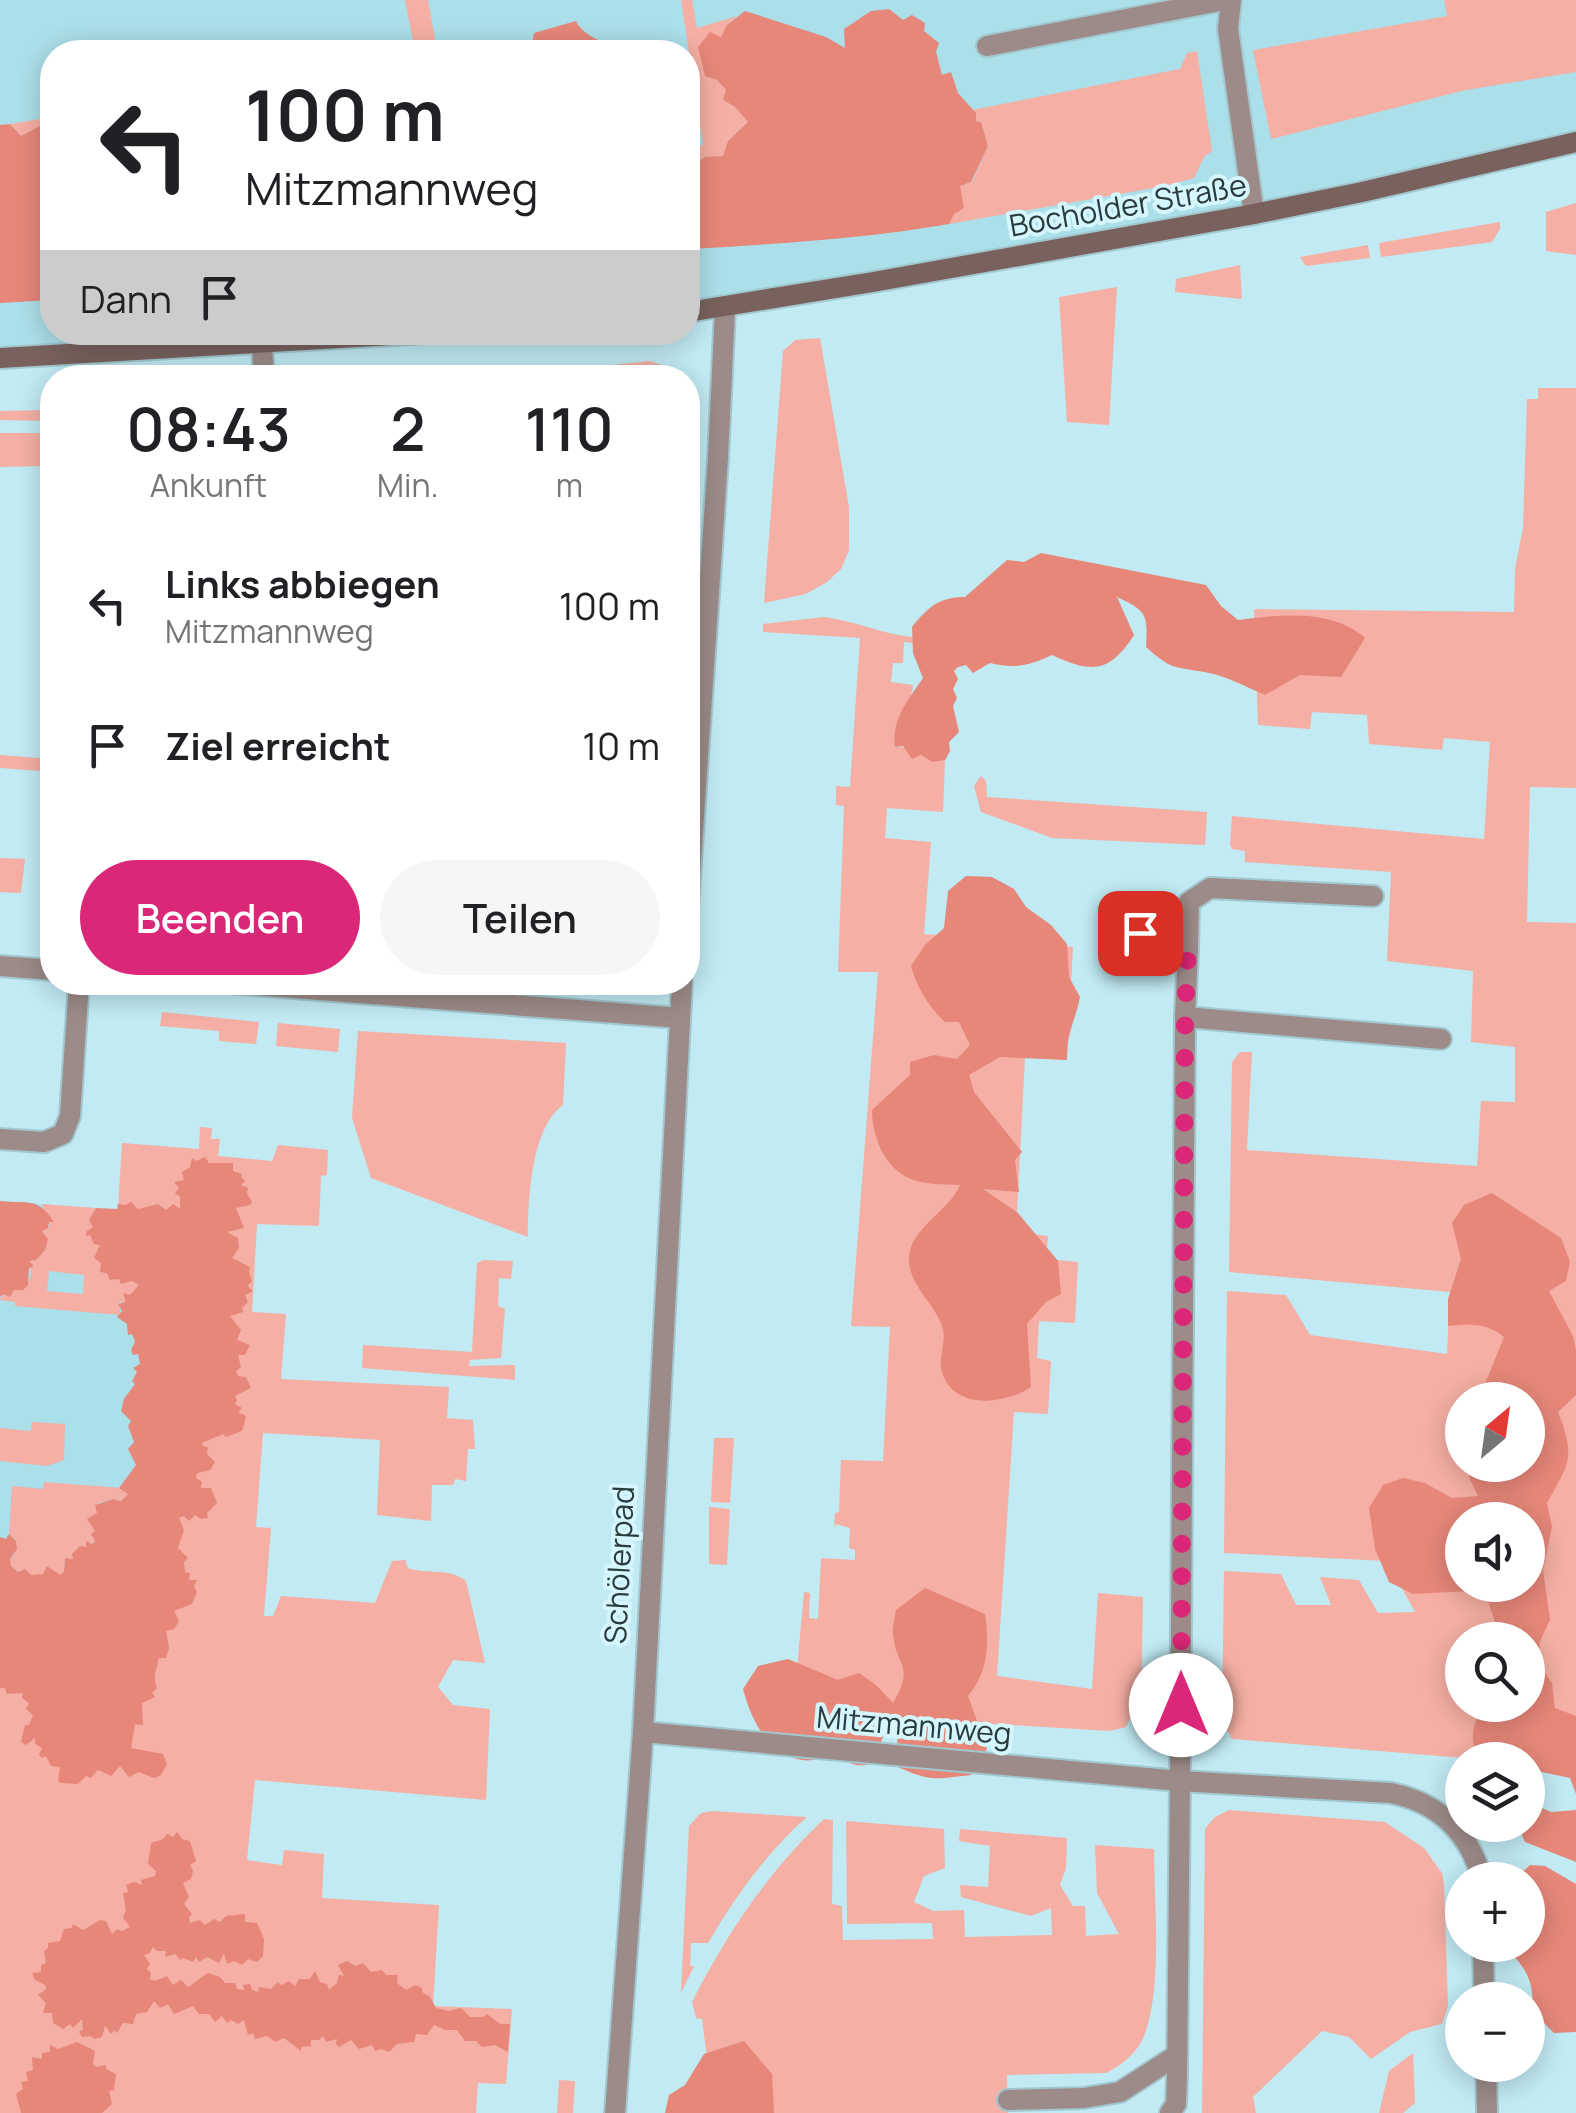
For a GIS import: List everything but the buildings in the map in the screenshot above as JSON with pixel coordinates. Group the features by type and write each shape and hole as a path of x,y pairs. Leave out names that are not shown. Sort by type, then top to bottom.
{"main road":[{"name":"Bocholder Straße","path":"700,311 1254,214 1576,142"},
{"path":"0,358 275,345"}],"street":[{"path":"987,46 1228,0 1228,30 1254,214"},
{"path":"700,727 724,308"},
{"path":"262,346 263,365"},
{"path":"1170,2113 1176,2104 1177,2056 1189,902 1210,888 1373,896"},
{"path":"1140,933 1166,934 1188,948"},
{"path":"0,966 40,969"},
{"path":"0,1139 44,1142 63,1134 70,1116 78,995"},
{"path":"384,995 680,1018"},
{"name":"Schölerpad","path":"615,2113 643,1732 681,995"},
{"path":"1185,1018 1441,1040"},
{"name":"Mitzmannweg","path":"643,1732 1180,1781 1407,1796 1452,1823 1476,1862"},
{"path":"1008,2100 1084,2098 1120,2092 1177,2056"},
{"path":"1486,2082 1487,2113"}],"shaded area":[{"path":"0,0 1576,0 1576,141 1362,192 700,309 700,40 40,40 40,345 226,345 0,359"},
{"path":"405,0 428,0 435,39 413,40"},
{"path":"681,0 692,0 697,28 737,16 727,25 717,80 727,91 723,100 748,122 728,141 723,157 700,161 700,40 687,40"},
{"path":"1444,0 1576,0 1576,72 1466,90 1271,139 1253,50 1447,16"},
{"path":"889,9 903,20 912,15 925,23 924,31 939,43 936,52 942,75 951,72 958,93 976,113 976,121 981,122 988,146 971,182 960,186 964,208 954,214 949,224 819,240 700,248 700,161 723,156 728,141 748,122 723,100 726,90 717,80 705,76 700,44 710,32 721,37 727,25 745,11 826,37 845,48 844,29 871,11"},
{"path":"576,21 599,40 533,40 534,33"},
{"path":"1197,51 1212,151 1204,157 1194,178 949,224 960,186 972,182 988,146 981,122 976,121 972,110 1180,69 1187,53"},
{"path":"40,119 40,127 21,136 10,124"},
{"path":"10,124 21,136 40,126 40,301 0,303 0,125"},
{"path":"1576,203 1576,255 1546,251 1546,212"},
{"path":"1500,222 1492,242 1381,257 1379,243"},
{"path":"1368,245 1370,258 1306,266 1300,257"},
{"path":"1240,265 1242,299 1175,292 1176,279"},
{"path":"1117,287 1109,425 1067,422 1059,297"},
{"path":"820,338 849,507 849,550 841,569 827,582 806,594 764,603 783,351 795,340"},
{"path":"650,361 662,365 612,365"},
{"path":"1538,388 1576,388 1576,788 1530,787 1527,922 1576,923 1576,1762 1545,1761 1545,1742 1445,1742 1445,1756 1232,1739 1222,1721 1224,1571 1281,1574 1296,1605 1331,1605 1320,1577 1359,1580 1378,1613 1415,1612 1387,1561 1224,1553 1227,1291 1286,1295 1310,1335 1447,1354 1450,1292 1229,1272 1232,1062 1240,1052 1252,1052 1247,1150 1477,1166 1481,1101 1515,1102 1515,1047 1471,1042 1473,971 1387,961 1391,872 1245,862 1245,851 1230,845 1232,816 1484,839 1490,742 1444,738 1442,750 1369,744 1367,715 1312,712 1310,729 1258,725 1254,609 1514,612 1515,569 1523,528 1527,399 1538,399"},
{"path":"40,410 40,421 0,420 0,411"},
{"path":"0,433 40,433 40,466 0,467"},
{"path":"1041,553 1206,585 1221,606 1238,620 1320,618 1351,628 1365,638 1341,677 1300,675 1265,695 1220,676 1178,668 1162,660 1146,647 1144,615 1117,597 1134,635 1116,657 1088,667 1052,655 1021,665 990,663 973,673 966,665 958,667 954,671 958,679 953,689 957,698 953,706 959,732 949,742 950,751 945,760 933,762 921,755 912,759 903,746 895,747 894,737 902,711 923,678 913,653 912,627 935,604 965,597 1007,560 1024,562"},
{"path":"824,617 912,637 913,643 904,642 903,663 893,663 891,682 913,685 896,728 896,747 945,760 943,812 887,808 885,838 931,842 924,934 1073,947 1067,1060 1025,1057 1016,1232 1048,1236 1046,1259 1078,1262 1075,1323 1039,1321 1037,1358 1051,1361 1048,1414 1014,1412 997,1676 1092,1689 1098,1593 1143,1597 1141,1694 1126,1727 1110,1731 793,1712 804,1592 810,1593 809,1618 818,1619 821,1558 855,1560 855,1550 849,1548 850,1528 836,1524 834,1528 835,1513 839,1512 841,1460 883,1461 890,1327 851,1326 878,972 838,972 844,806 836,805 836,786 850,787 860,638 763,632 763,624"},
{"path":"0,755 40,758 40,771 0,768"},
{"path":"981,776 986,781 987,797 1207,812 1205,845 1052,838 981,812 974,786"},
{"path":"0,858 25,859 21,893 0,892"},
{"path":"966,876 992,877 1014,889 1026,907 1051,925 1067,944 1069,977 1080,997 1069,1035 1067,1060 1000,1057 969,1075 974,1092 1022,1152 1015,1160 1019,1192 983,1189 1018,1213 1058,1261 1061,1294 1046,1302 1027,1324 1031,1387 993,1400 966,1398 946,1382 941,1368 943,1329 910,1270 910,1249 915,1239 960,1185 917,1181 902,1174 887,1159 877,1140 872,1110 910,1075 910,1062 934,1055 957,1059 970,1045 959,1022 945,1022 928,1003 911,966 925,945 944,928 948,891"},
{"path":"162,1012 259,1022 256,1044 219,1041 219,1031 160,1026"},
{"path":"278,1023 340,1029 338,1052 276,1046"},
{"path":"358,1031 566,1043 563,1105 552,1116 538,1147 528,1237 371,1178 352,1118"},
{"path":"200,1127 212,1128 211,1139 220,1139 218,1156 272,1161 278,1145 328,1150 327,1175 321,1176 319,1226 257,1224 252,1312 286,1314 281,1379 449,1387 447,1418 473,1420 475,1449 468,1449 466,1481 455,1479 453,1485 432,1485 431,1521 377,1515 380,1440 263,1433 256,1527 271,1528 264,1616 273,1616 281,1596 375,1603 392,1561 405,1560 408,1568 453,1574 466,1581 485,1663 453,1660 438,1687 453,1705 490,1709 486,1800 255,1780 247,1860 282,1865 284,1850 324,1854 322,1898 439,1905 433,2006 512,2009 506,2084 478,2083 476,2113 0,2113 0,1639 143,1638 193,1216 118,1209 122,1143 199,1149"},
{"path":"205,1157 209,1163 233,1163 233,1171 242,1174 245,1181 241,1185 248,1188 252,1202 236,1208 244,1228 227,1232 238,1238 239,1248 232,1258 250,1267 252,1281 247,1286 253,1291 245,1295 248,1302 243,1312 230,1316 241,1330 237,1340 250,1345 245,1355 238,1355 241,1367 236,1371 238,1376 246,1377 251,1388 235,1396 235,1404 242,1408 238,1412 246,1416 241,1431 202,1443 215,1462 210,1470 197,1473 196,1478 202,1482 201,1488 211,1488 217,1503 207,1513 208,1518 179,1518 184,1530 178,1548 188,1558 184,1562 185,1572 190,1573 189,1580 197,1580 197,1592 192,1604 174,1611 179,1621 174,1629 166,1631 169,1648 166,1658 159,1658 157,1688 152,1693 155,1697 142,1703 143,1725 135,1724 131,1748 163,1754 167,1764 161,1775 154,1778 139,1772 129,1777 120,1766 111,1776 98,1770 78,1784 61,1783 60,1767 51,1766 46,1756 39,1755 42,1748 35,1744 35,1738 26,1745 21,1742 25,1725 29,1725 33,1715 26,1709 29,1703 22,1698 23,1693 7,1694 5,1688 0,1688 0,1537 6,1539 9,1534 16,1541 17,1549 10,1559 18,1572 25,1569 31,1575 43,1574 47,1566 60,1575 65,1558 73,1559 72,1554 80,1546 86,1547 86,1541 95,1541 91,1534 95,1531 87,1519 97,1513 95,1505 113,1499 121,1501 128,1494 119,1488 136,1465 128,1449 134,1442 128,1426 131,1421 121,1411 135,1384 132,1381 137,1372 133,1368 140,1364 138,1354 133,1355 131,1350 135,1342 132,1334 128,1335 127,1324 117,1317 122,1311 118,1304 126,1302 123,1293 130,1295 139,1285 132,1281 121,1284 119,1279 110,1280 107,1273 100,1272 101,1263 94,1258 100,1245 94,1244 86,1232 93,1227 89,1220 96,1208 117,1209 118,1204 131,1202 138,1209 158,1204 166,1210 173,1204 180,1209 180,1197 175,1193 179,1188 174,1182 184,1180 182,1172 190,1167 192,1158 197,1161"},
{"path":"1492,1193 1561,1238 1570,1262 1566,1281 1549,1291 1573,1336 1576,1395 1558,1412 1567,1440 1568,1460 1547,1503 1552,1527 1545,1560 1545,1502 1445,1502 1445,1592 1413,1594 1389,1582 1375,1549 1369,1508 1383,1485 1403,1478 1425,1483 1452,1498 1478,1496 1471,1482 1545,1482 1545,1382 1486,1382 1504,1337 1484,1326 1448,1326 1448,1299 1461,1259 1452,1223 1464,1205"},
{"path":"0,1201 193,1215 144,1638 0,1640"},
{"path":"0,1201 38,1205 54,1222 42,1231 48,1239 45,1250 36,1260 29,1261 34,1266 29,1268 28,1285 23,1290 14,1290 10,1297 0,1297"},
{"path":"42,1204 96,1208 89,1220 94,1226 89,1234 101,1245 106,1268 124,1283 132,1281 143,1286 126,1303 120,1302 120,1315 15,1306 15,1302 0,1300 3,1294 10,1297 14,1290 28,1283 29,1261 36,1260 45,1250 46,1236 41,1230 50,1226","holes":["49,1271 84,1275 83,1294 47,1291"]},
{"path":"513,1261 511,1279 499,1278 498,1306 505,1309 501,1358 470,1360 469,1366 515,1365 515,1380 362,1368 363,1345 472,1352 477,1263"},
{"path":"32,1422 65,1424 64,1460 47,1466 0,1461 0,1428 31,1431"},
{"path":"714,1438 734,1438 730,1503 711,1502"},
{"path":"44,1482 122,1488 128,1494 122,1501 98,1503 98,1513 93,1517 95,1541 77,1548 73,1559 65,1558 64,1573 58,1576 29,1575 25,1569 18,1572 10,1560 16,1541 9,1534 12,1486 43,1489"},
{"path":"709,1507 730,1509 727,1565 709,1564"},
{"path":"1545,1584 1550,1620 1545,1630 1545,1622 1495,1622 1488,1602 1545,1602"},
{"path":"925,1588 985,1614 986,1657 968,1696 987,1749 971,1775 930,1778 891,1764 899,1718 884,1734 873,1763 867,1765 830,1758 802,1760 770,1743 756,1723 743,1689 758,1666 788,1659 838,1680 859,1673 893,1703 904,1673 893,1635 896,1610"},
{"path":"1545,1673 1552,1683 1555,1708 1576,1716 1576,1794 1570,1778 1545,1773 1545,1742 1473,1742 1476,1722 1545,1722"},
{"path":"1545,1809 1576,1810 1576,1862 1525,1842 1545,1842"},
{"path":"1229,1810 1385,1822 1424,1848 1442,1873 1444,1884 1447,1982 1442,2024 1410,2032 1371,2059 1349,2037 1322,2031 1253,2097 1256,2113 1202,2113 1205,1829 1215,1817"},
{"path":"701,1813 807,1817 752,1876 708,1943 691,1943 690,1966 694,1966 681,1993 689,1826"},
{"path":"824,1819 833,1820 832,1904 842,1906 843,1940 933,1939 932,1923 847,1924 846,1821 944,1829 945,1868 924,1876 914,1902 933,1911 964,1910 965,1937 1052,1935 1051,1908 1031,1916 961,1897 960,1885 988,1887 990,1846 959,1841 960,1829 1067,1838 1066,1868 1060,1885 1073,1906 1085,1906 1086,1936 1119,1934 1097,1893 1095,1845 1154,1849 1154,1994 1138,2048 1106,2073 1007,2075 1008,2113 714,2113 702,2019 696,2018 692,2002 750,1905"},
{"path":"177,1832 190,1841 196,1861 190,1865 191,1879 183,1883 189,1897 184,1904 192,1914 190,1923 200,1920 205,1925 214,1919 220,1922 226,1916 245,1914 245,1922 257,1923 264,1939 263,1956 257,1962 248,1959 242,1965 234,1961 227,1964 224,1954 219,1963 207,1957 199,1962 196,1957 193,1962 180,1960 175,1954 165,1957 166,1951 153,1947 144,1955 150,1964 150,1979 167,1976 173,1985 181,1980 188,1987 208,1973 225,1983 235,1983 237,1989 244,1990 243,1985 250,1984 258,1992 259,1987 271,1989 278,1982 281,1985 289,1981 295,1986 299,1979 310,1979 315,1971 329,1990 339,1975 344,1976 338,1965 347,1961 356,1966 363,1963 371,1972 382,1970 386,1975 398,1975 397,1983 406,1990 415,1985 422,1988 436,2008 461,2008 470,2017 487,2014 500,2024 510,2024 508,2052 495,2045 482,2047 476,2041 465,2041 457,2030 434,2025 427,2035 416,2034 414,2042 397,2044 389,2052 375,2051 372,2045 359,2049 351,2040 339,2047 337,2039 326,2042 323,2036 311,2040 311,2046 301,2047 301,2051 284,2038 276,2042 267,2036 255,2039 253,2033 248,2035 244,2020 227,2023 222,2016 215,2022 193,2006 174,2014 168,2004 160,2008 154,2001 147,2012 136,2014 133,2024 123,2023 117,2033 114,2030 111,2034 105,2026 102,2037 95,2039 82,2037 82,2019 73,2028 70,2024 63,2029 53,2023 52,2013 43,2013 46,2003 38,1995 46,1989 45,1985 35,1980 32,1973 41,1972 41,1965 46,1963 44,1951 48,1943 60,1941 64,1929 72,1928 73,1924 83,1930 100,1920 106,1921 112,1934 130,1927 123,1918 126,1885 142,1885 141,1880 155,1876 156,1871 148,1864 151,1843 167,1834 173,1837"},
{"path":"1545,1866 1576,1884 1576,2032 1554,2033 1545,2024 1545,1982 1529,1982 1519,1962 1545,1962"},
{"path":"744,2041 772,2074 774,2113 665,2113 669,2095 685,2085 704,2054"},
{"path":"77,2042 95,2051 96,2067 106,2065 116,2074 114,2090 109,2091 112,2104 102,2113 21,2113 16,2094 23,2089 21,2082 28,2081 26,2072 33,2070 32,2057 42,2059 42,2053 50,2052 50,2045 58,2049"},
{"path":"1413,2053 1415,2103 1403,2113 1379,2113 1389,2071"},
{"path":"559,2080 575,2081 573,2113 557,2113"}],"route":[{"path":"1140,933 1166,934 1188,948 1181,1705"}]}
